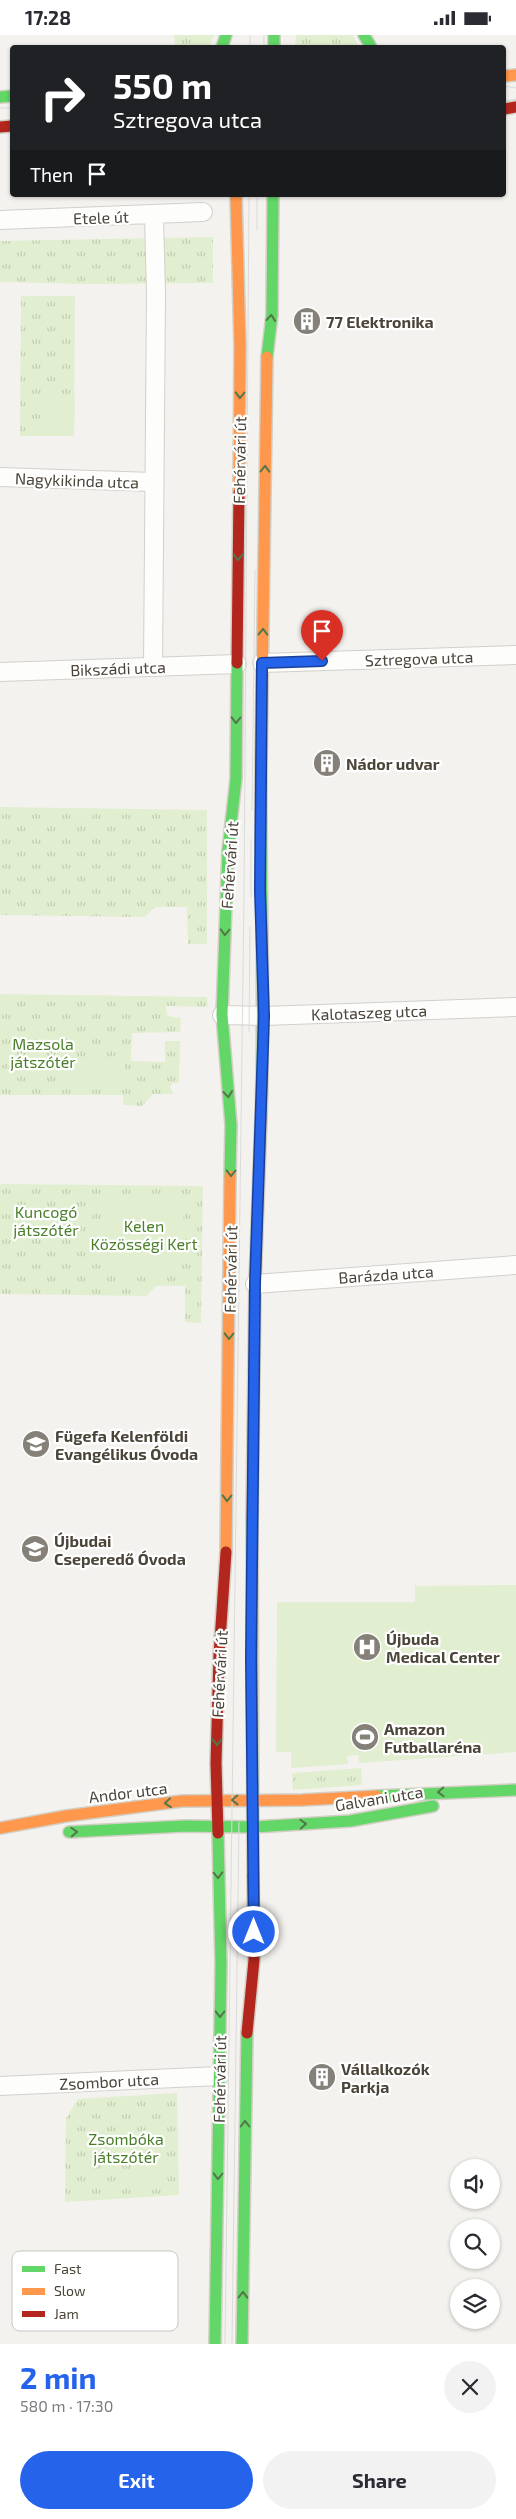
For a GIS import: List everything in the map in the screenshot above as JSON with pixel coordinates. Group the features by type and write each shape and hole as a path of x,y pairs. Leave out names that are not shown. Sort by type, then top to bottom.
{"street":[{"path":"232,197 237,208"},
{"name":"Fehérvári út","path":"215,2344 221,1965 216,1800 219,1655 226,1577 231,1125 222,1015 228,850 236,779 240,346 236,197"},
{"name":"Fehérvári út","path":"242,2344 245,2049 254,1960 254,1800 251,1659 255,1284 264,1016 260,890 262,663 266,366 272,315 273,197"},
{"name":"Etele út","path":"0,220 202,212"},
{"path":"153,666 156,294 154,215"},
{"name":"Nagykikinda utca","path":"0,477 154,482"},
{"name":"Sztregova utca","path":"262,663 516,655"},
{"name":"Bikszádi utca","path":"0,672 237,664"},
{"name":"Kalotaszeg utca","path":"222,1015 264,1016 516,1007"},
{"name":"Barázda utca","path":"255,1284 516,1265"},
{"name":"Galvani utca","path":"254,1800 512,1790"},
{"name":"Galvani utca","path":"254,1827 359,1820 512,1790"},
{"name":"Andor utca","path":"4,1828 66,1815 175,1802 254,1800"},
{"name":"Andor utca","path":"4,1828 52,1832 184,1825 254,1827"},
{"name":"Zsombor utca","path":"0,2086 219,2076"}],"green space":[{"path":"174,35 214,35 210,45 175,45"},
{"path":"296,35 353,35 358,45 295,45"},
{"path":"213,237 213,283 88,284 0,282 0,241"},
{"path":"21,296 75,296 74,436 20,436"},
{"path":"42,397 75,397 74,436 41,436"},
{"path":"0,807 207,810 207,944 188,944 187,907 156,907 144,917 0,915"},
{"name":"Mazsola játszótér","path":"0,994 207,997 208,1007 166,1006 167,1016 181,1018 180,1032 132,1033 131,1061 165,1062 165,1041 180,1041 179,1083 173,1083 170,1086 173,1094 153,1094 142,1106 123,1105 123,1095 0,1095"},
{"path":"64,1061 124,1061 124,1090 63,1089"},
{"name":"Kuncogó játszótér","path":"0,1184 203,1186 201,1323 185,1322 185,1286 156,1286 146,1296 0,1294"},
{"name":"Kelen Közösségi Kert","path":"105,1194 184,1197 182,1272 108,1275"},
{"path":"415,1584 417,1586 516,1585 516,1752 359,1763 358,1755 347,1756 348,1764 291,1768 291,1752 276,1752 277,1602 415,1602"},
{"path":"361,1768 362,1785 293,1790 292,1773"},
{"name":"Zsombóka játszótér","path":"177,2093 179,2195 65,2202 66,2118 78,2099"},
{"path":"146,2156 157,2157 165,2164 168,2183 129,2182 132,2165 137,2159"}],"tram line":[{"path":"250,35 250,45"},
{"path":"264,35 264,45"},
{"path":"506,86 516,88"},
{"path":"506,101 516,99"},
{"path":"0,108 10,108"},
{"path":"225,2344 244,896 249,197"},
{"path":"257,197 257,230"},
{"path":"252,810 255,570"},
{"path":"251,840 251,897"},
{"path":"249,1032 250,927"},
{"path":"232,2344 239,1822"}],"traffic: fast":[{"path":"223,45 226,35"},
{"path":"274,35 274,45"},
{"path":"364,35 370,45"},
{"path":"0,97 10,96"},
{"path":"267,357 272,315 273,197"},
{"path":"230,1176 231,1125 222,1015 228,850 236,779 237,663"},
{"path":"261,762 263,1028 261,1117"},
{"path":"252,1520 253,1876"},
{"path":"377,1796 516,1790"},
{"path":"69,1832 185,1826 254,1827 350,1821 433,1806"},
{"path":"215,2344 221,1965 218,1833"},
{"path":"242,2344 247,2033"}],"traffic: slow":[{"path":"506,76 516,75"},
{"path":"236,197 240,346 239,493"},
{"path":"261,762 267,357"},
{"path":"252,1520 255,1284 261,1117"},
{"path":"226,1552 230,1176"},
{"path":"0,1828 66,1816 182,1801 302,1800 377,1796"}],"traffic: jam":[{"path":"506,109 516,107"},
{"path":"0,127 10,126"},
{"path":"237,663 239,493"},
{"path":"218,1833 216,1763 219,1655 226,1552"},
{"path":"247,2033 254,1960 253,1876"}],"place":[{"name":"77 Elektronika","path":"307,321"},
{"name":"Nádor udvar","path":"327,763"},
{"name":"Fügefa Kelenföldi Evangélikus Óvoda","path":"36,1444"},
{"name":"Újbudai Cseperedő Óvoda","path":"35,1549"},
{"name":"Újbuda Medical Center","path":"367,1647"},
{"name":"Amazon Futballaréna","path":"365,1737"},
{"name":"Vállalkozók Parkja","path":"322,2077"}],"route":[{"path":"254,1932 251,1659 255,1284 264,1016 260,890 262,663 322,661"}]}
